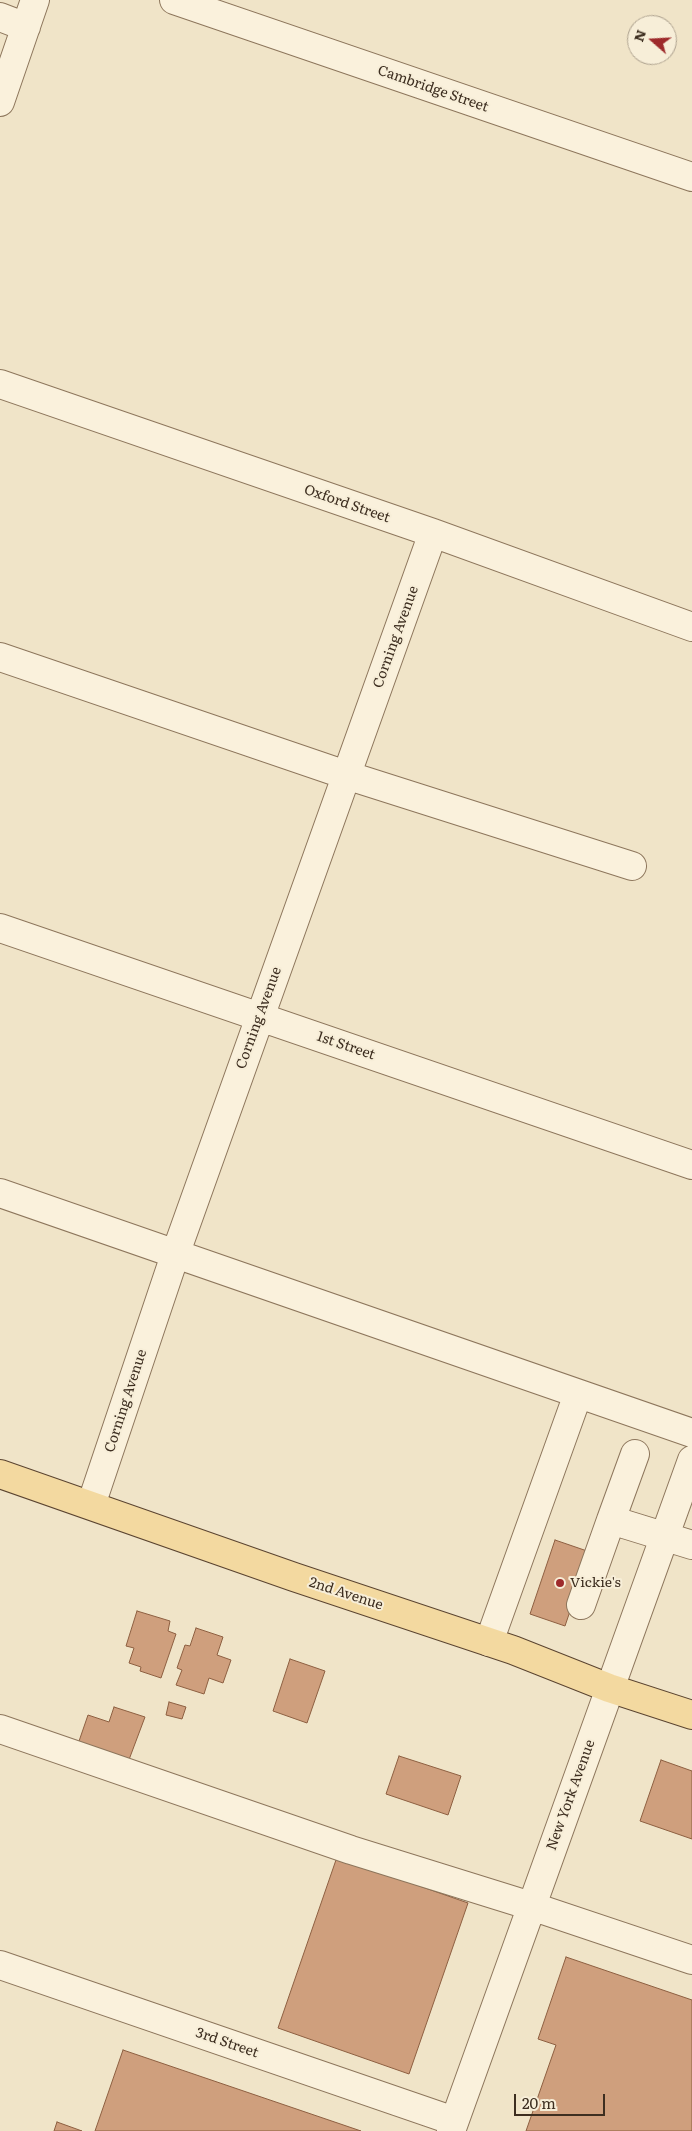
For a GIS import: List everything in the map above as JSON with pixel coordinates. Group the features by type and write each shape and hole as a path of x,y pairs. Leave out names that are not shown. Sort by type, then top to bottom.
{"main road":[{"name":"2nd Avenue","path":"0,1474 294,1577 489,1642 609,1688 692,1715"}],"street":[{"path":"0,102 35,0"},
{"name":"Cambridge Street","path":"174,0 692,177"},
{"path":"0,18 26,27"},
{"name":"Oxford Street","path":"0,384 433,533 692,627"},
{"name":"Corning Avenue","path":"91,1505 175,1255 433,533"},
{"path":"0,657 346,775 632,866"},
{"name":"1st Street","path":"0,928 692,1165"},
{"path":"0,1193 692,1433"},
{"path":"489,1642 578,1394"},
{"path":"582,1605 635,1454"},
{"name":"New York Avenue","path":"453,2126 663,1536 692,1460"},
{"path":"612,1520 692,1545"},
{"path":"0,1729 351,1850 531,1906 692,1960"},
{"name":"3rd Street","path":"0,1965 453,2126"}],"building":[{"name":"Vickie's","path":"555,1540 590,1552 565,1626 530,1614"},
{"path":"137,1611 170,1621 168,1631 176,1634 161,1678 140,1671 141,1667 129,1663 134,1648 126,1646"},
{"path":"196,1628 223,1637 217,1655 231,1660 223,1683 209,1678 204,1694 176,1685 182,1670 177,1668 185,1645 190,1646"},
{"path":"290,1659 325,1671 307,1723 273,1711"},
{"path":"169,1702 186,1707 182,1719 166,1715"},
{"path":"114,1707 145,1717 127,1765 77,1747 88,1715 109,1722"},
{"path":"399,1756 461,1776 448,1815 386,1794"},
{"path":"661,1760 692,1771 692,1839 640,1821"},
{"path":"337,1857 468,1903 409,2074 278,2028"},
{"path":"566,1957 692,2000 692,2131 526,2131 556,2045 538,2039"},
{"path":"123,2050 361,2131 95,2131"},
{"path":"57,2122 82,2131 54,2131"}],"place":[{"name":"Vickie's","path":"560,1583"}]}
